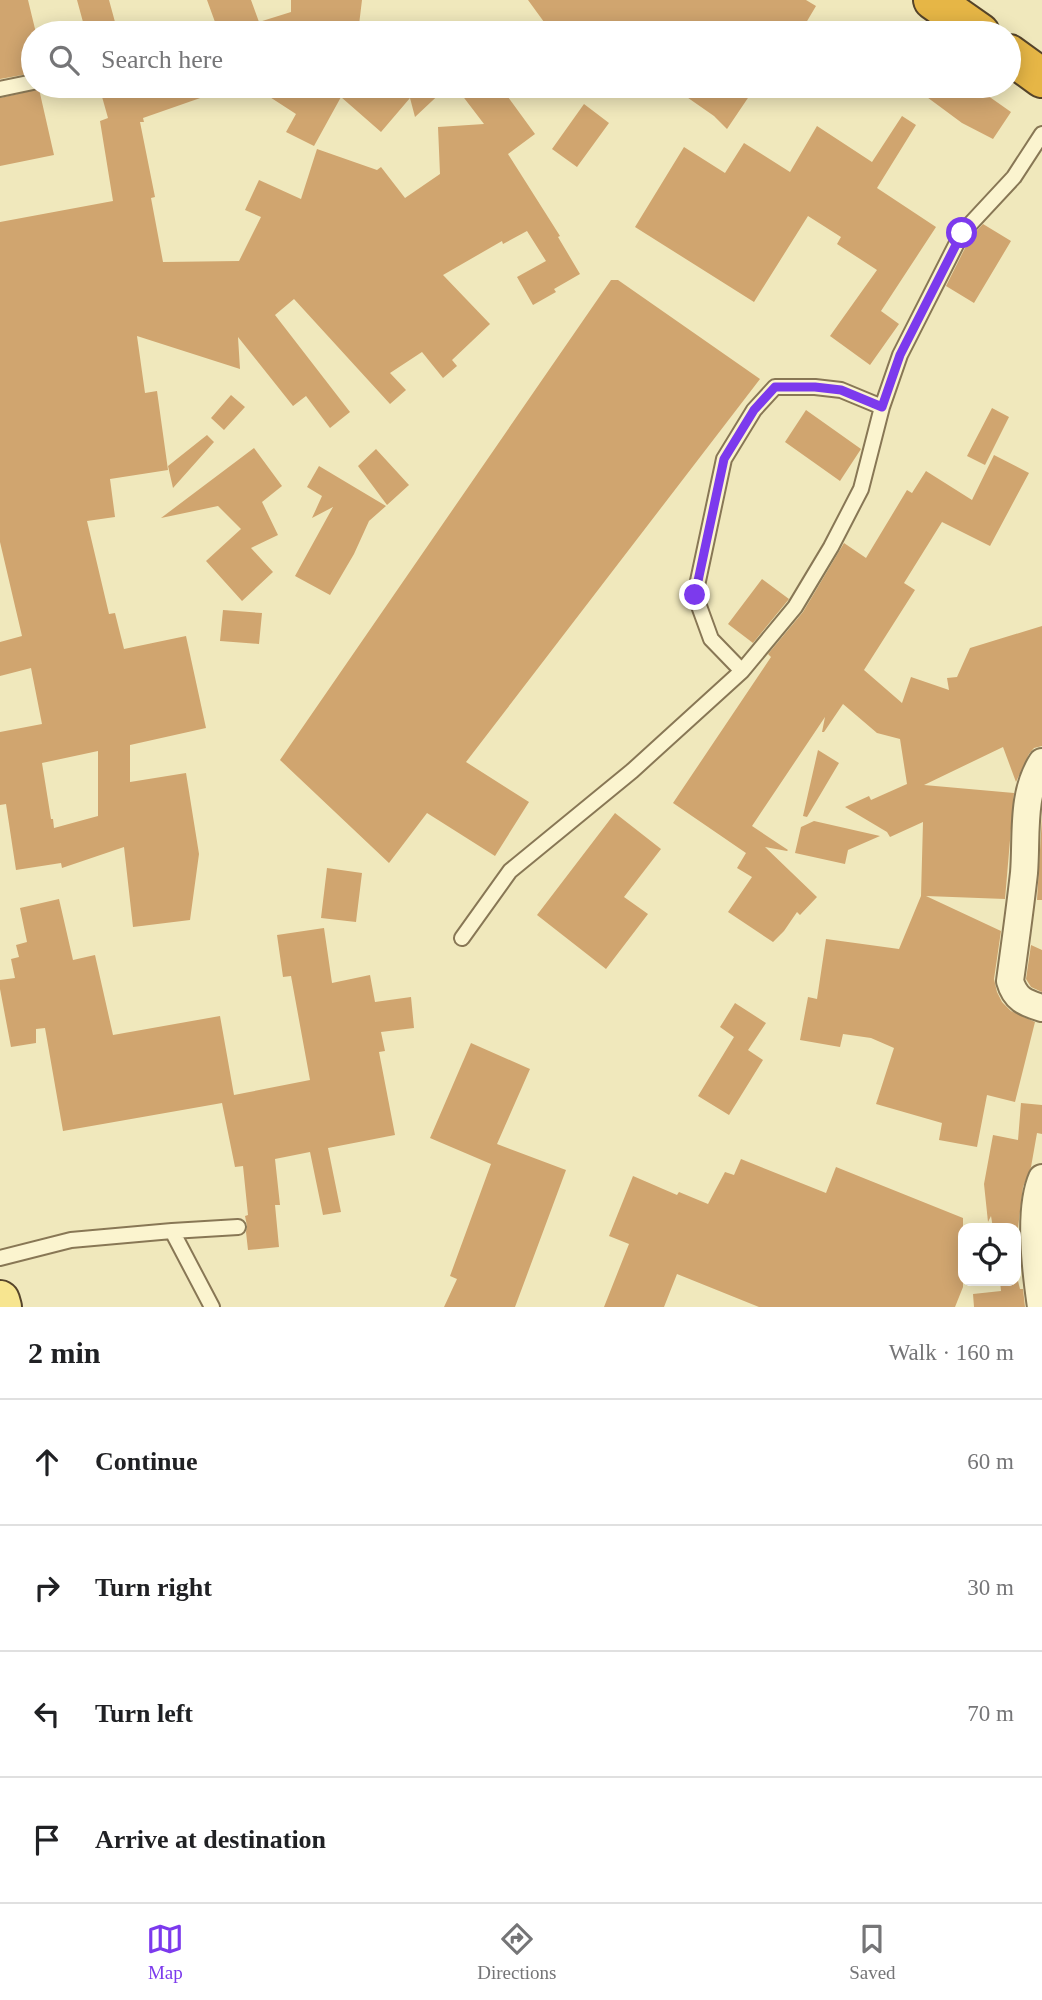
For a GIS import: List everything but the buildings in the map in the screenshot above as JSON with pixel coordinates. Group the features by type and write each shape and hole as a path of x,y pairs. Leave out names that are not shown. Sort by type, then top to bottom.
{"highway":[{"path":"940,2 965,21"},
{"path":"1021,63 1042,78"}],"main road":[{"path":"0,1300 2,1307"}],"street":[{"path":"1042,762 1036,772 1028,802 1024,870 1010,981 1013,992 1022,1002 1042,1008"},
{"path":"1041,1307 1035,1266 1036,1192 1042,1178"}],"lane":[{"path":"0,89 21,85"},
{"path":"462,938 510,871 632,771 742,671 794,607 831,547 861,489 882,407 900,355 962,233 1014,177 1042,134"},
{"path":"742,671 712,639 695,595 724,459 754,410 775,387 841,390 882,407"},
{"path":"0,1258 71,1240 238,1227"},
{"path":"172,1231 212,1307"}],"route":[{"path":"695,595 724,459 754,410 775,387 841,390 882,407 900,355 962,233"}]}
